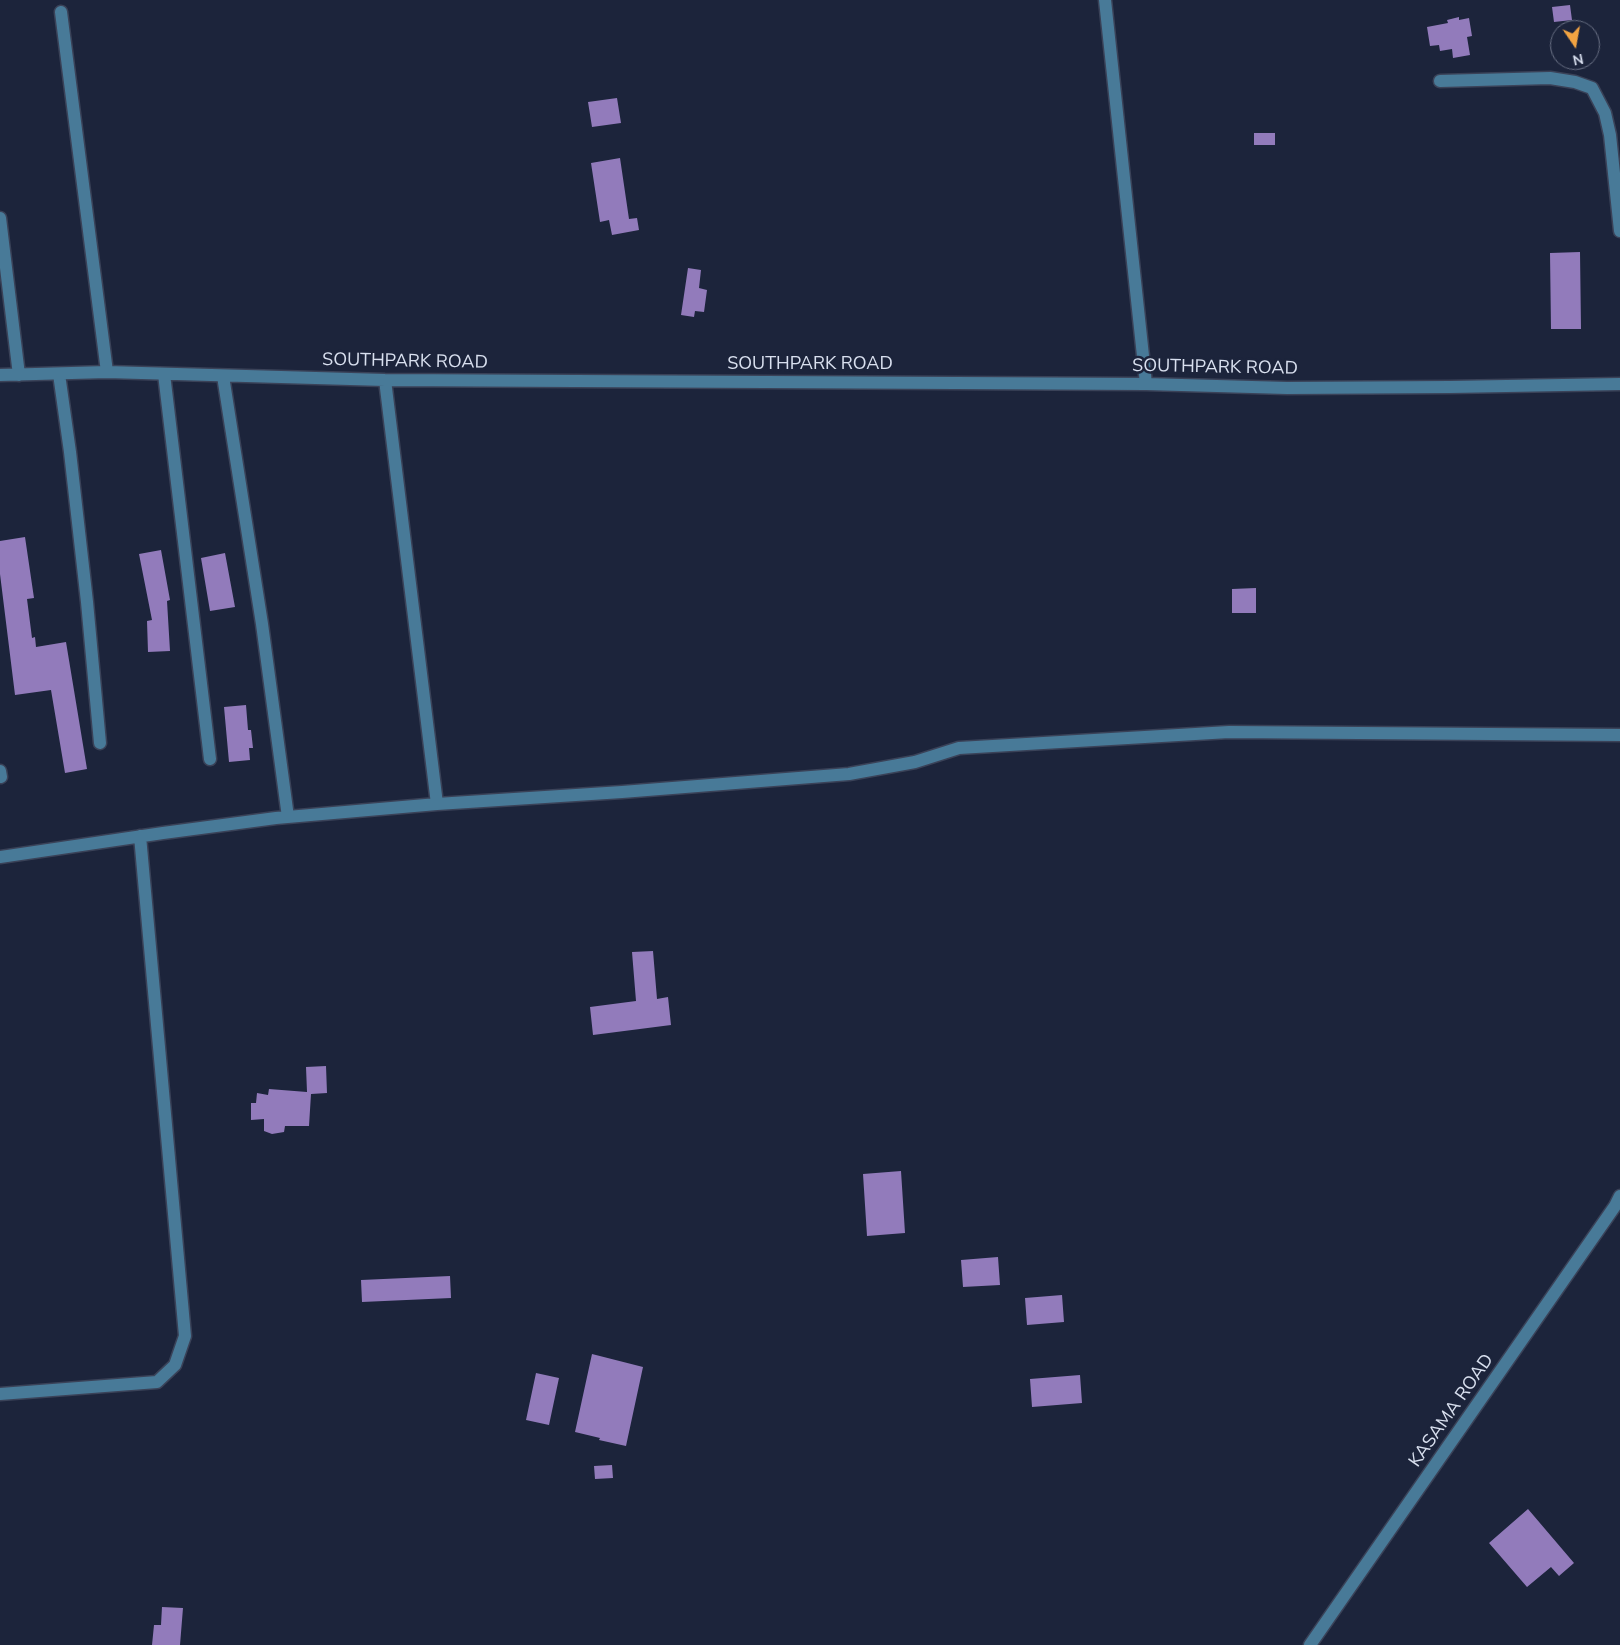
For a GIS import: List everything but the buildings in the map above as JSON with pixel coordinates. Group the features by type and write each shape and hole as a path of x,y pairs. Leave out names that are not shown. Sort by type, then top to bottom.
{"street":[{"path":"1105,0 1146,384"},
{"path":"61,12 107,372"},
{"path":"1440,81 1550,78 1576,82 1592,88 1605,113 1610,135 1620,231"},
{"path":"0,218 19,375"},
{"name":"SOUTHPARK ROAD","path":"0,375 107,372 385,380 1146,384 1335,388 1620,384"},
{"path":"59,374 72,470 100,743"},
{"path":"164,374 210,758"},
{"path":"223,376 262,624 288,817"},
{"path":"385,380 437,804"},
{"path":"0,857 140,836 288,817 437,804 849,774 915,762 959,748 1229,732 1620,735"},
{"path":"0,1394 157,1382 174,1365 185,1336 140,836"},
{"name":"KASAMA ROAD","path":"1310,1645 1615,1206 1620,1196"}]}
